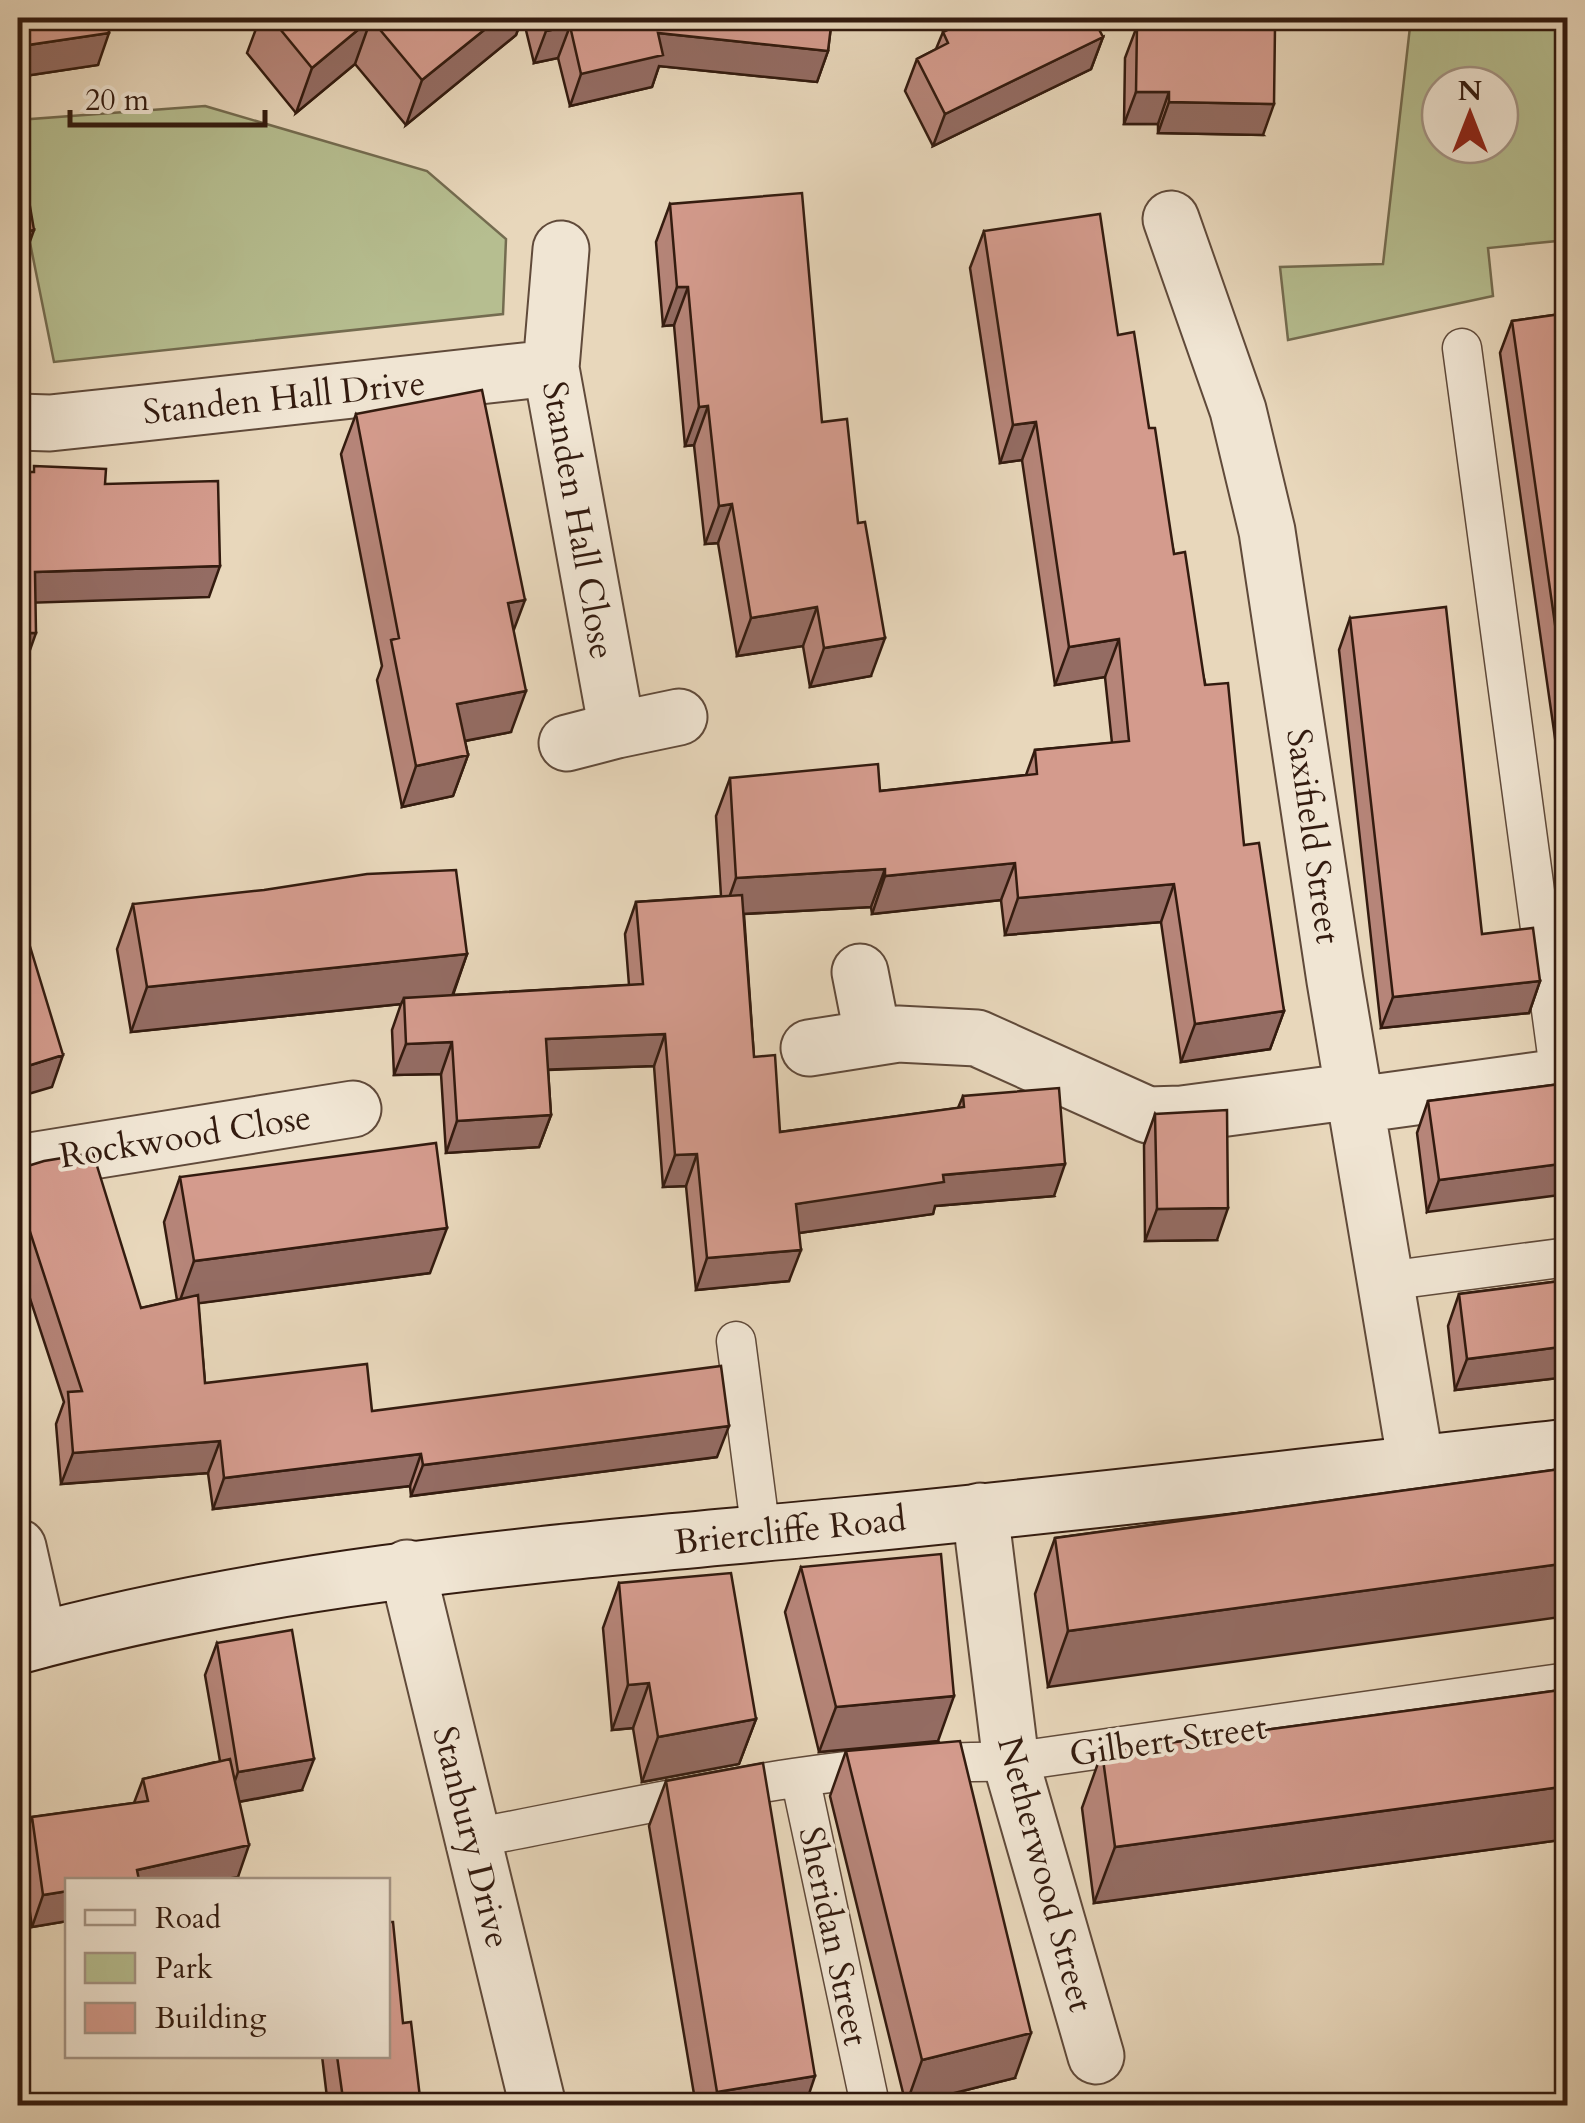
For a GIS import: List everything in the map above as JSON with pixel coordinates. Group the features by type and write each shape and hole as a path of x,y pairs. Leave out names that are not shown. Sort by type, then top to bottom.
{"street":[{"name":"Saxifield Street","path":"1171,219 1238,410 1267,531 1416,1464"},
{"name":"Standen Hall Close","path":"561,249 551,368 592,736 678,717"},
{"name":"Standen Hall Drive","path":"18,422 50,423 551,368"},
{"path":"860,972 873,1038"},
{"path":"809,1048 898,1034 977,1038 1148,1115 1564,1076"},
{"name":"Rockwood Close","path":"18,1164 353,1109"},
{"name":"Briercliffe Road","path":"28,1643 87,1626 407,1568 980,1512 1568,1447"},
{"name":"Netherwood Street","path":"980,1512 1011,1762 1096,2056"},
{"path":"18,1547 28,1643"},
{"name":"Stanbury Drive","path":"407,1568 538,2106"}],"lane":[{"path":"1462,348 1564,1076"},
{"path":"1386,1281 1568,1257"},
{"path":"736,1341 761,1533"},
{"name":"Gilbert Street","path":"472,1838 800,1777 941,1761 1011,1762 1568,1682"},
{"name":"Sheridan Street","path":"800,1777 868,2095"}],"green space":[{"path":"1411,18 1567,18 1567,240 1488,248 1493,296 1288,340 1280,267 1383,264"},
{"path":"205,106 427,171 506,239 503,314 54,362 18,183 18,120"}],"building":[{"path":"24,18 107,18 109,33 28,45"},
{"path":"271,18 499,18 422,80 371,19 312,68"},
{"path":"542,18 832,18 828,51 658,33 663,55 581,74 570,26 546,31"},
{"path":"972,18 1093,18 1103,37 945,114 917,59 948,43 943,32"},
{"path":"1137,26 1275,27 1274,104 1169,102 1169,92 1136,92"},
{"path":"21,154 34,230 18,233 18,155"},
{"path":"802,193 822,422 847,419 858,523 865,522 885,638 824,648 817,607 751,618 732,504 719,506 708,406 699,407 688,287 677,287 670,204"},
{"path":"1100,214 1118,335 1134,332 1149,428 1155,428 1174,554 1185,552 1205,685 1228,683 1244,845 1259,843 1284,1011 1195,1024 1174,884 1018,898 1015,863 885,876 885,869 736,878 730,778 878,764 880,791 1037,774 1035,750 1129,741 1119,639 1069,647 1036,422 1013,425 984,231"},
{"path":"1568,313 1568,716 1512,321"},
{"path":"482,390 525,600 508,603 526,691 457,704 468,755 416,766 391,640 399,638 356,414"},
{"path":"34,466 106,469 105,484 218,481 220,566 35,572 36,633 23,633 26,724 18,724 18,472 34,472"},
{"path":"1446,607 1482,934 1533,928 1540,981 1393,997 1350,618"},
{"path":"456,870 467,954 147,987 133,904 367,874"},
{"path":"742,895 754,1057 775,1055 780,1132 964,1107 963,1096 1059,1088 1065,1164 943,1175 944,1182 796,1204 801,1250 707,1258 697,1154 675,1155 665,1034 546,1039 551,1115 457,1121 452,1042 406,1044 404,998 643,984 636,902"},
{"path":"18,907 63,1055 18,1069"},
{"path":"1568,1083 1568,1163 1439,1180 1428,1101"},
{"path":"1227,1110 1228,1208 1157,1209 1155,1114"},
{"path":"436,1143 447,1228 194,1261 180,1177"},
{"path":"93,1153 141,1308 198,1295 205,1383 367,1364 372,1411 721,1366 729,1426 423,1465 421,1454 224,1478 220,1441 73,1453 68,1392 82,1391 18,1195 18,1169"},
{"path":"1568,1280 1568,1346 1467,1359 1459,1294"},
{"path":"1568,1468 1568,1563 1068,1631 1055,1538"},
{"path":"941,1554 954,1696 836,1707 801,1567"},
{"path":"731,1573 756,1719 658,1737 649,1683 628,1685 619,1583"},
{"path":"292,1630 314,1759 238,1772 217,1643"},
{"path":"1568,1689 1568,1786 1115,1847 1102,1752"},
{"path":"960,1741 1031,2033 922,2060 846,1751"},
{"path":"230,1759 249,1845 137,1870 139,1878 65,1878 65,1891 43,1895 32,1817 148,1801 143,1779"},
{"path":"763,1763 815,2076 717,2092 666,1781"},
{"path":"393,1922 403,2023 411,2022 421,2106 344,2106 337,2058 390,2058"}]}
